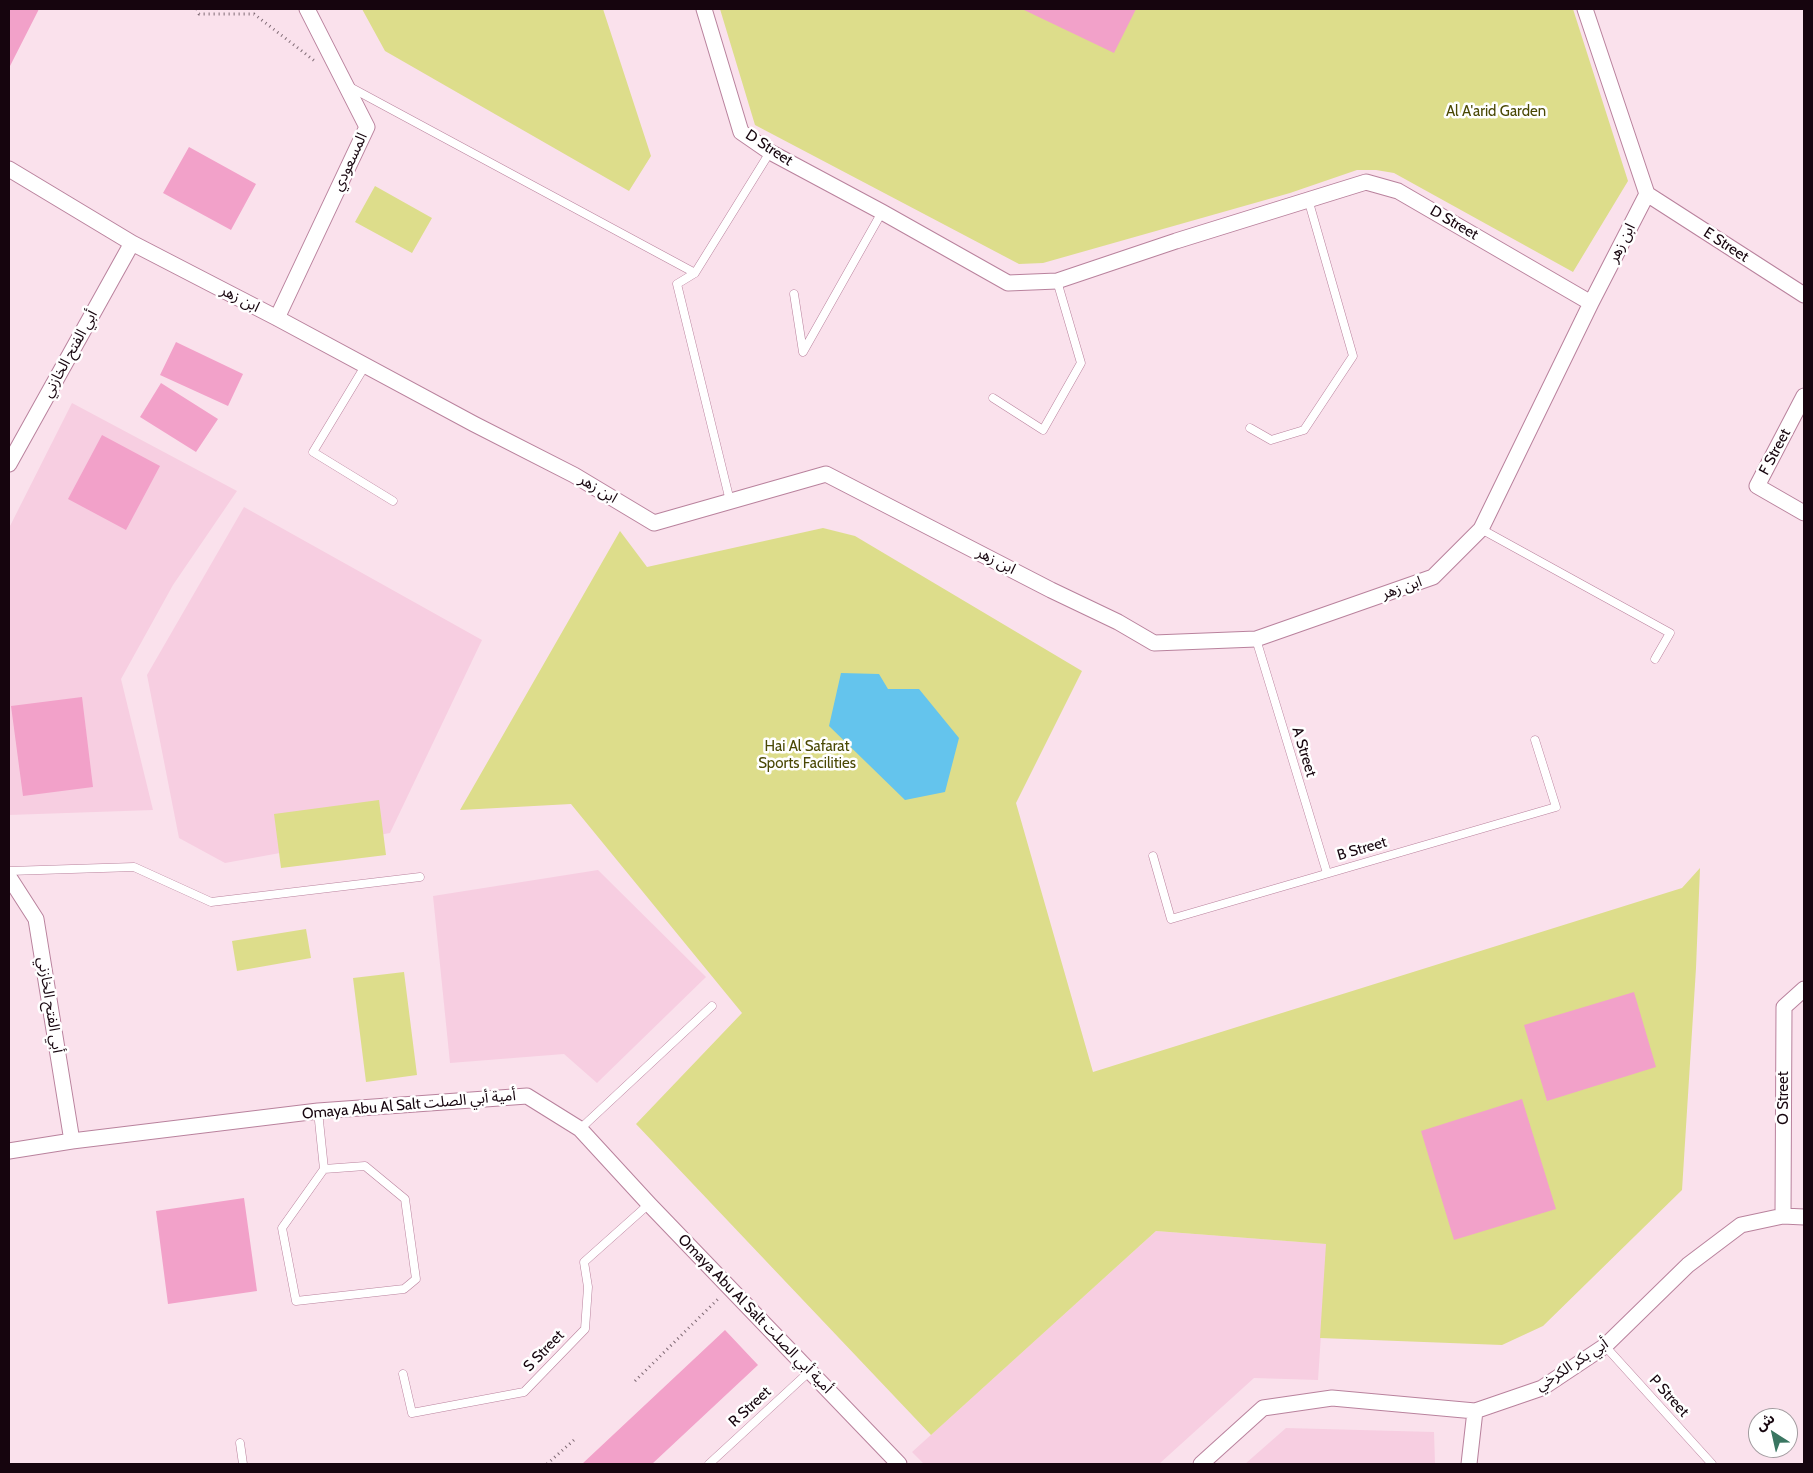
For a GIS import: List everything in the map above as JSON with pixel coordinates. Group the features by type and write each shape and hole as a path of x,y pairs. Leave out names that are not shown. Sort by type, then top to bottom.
{"street":[{"name":"المسعودي","path":"277,318 366,127 306,9"},
{"name":"D Street","path":"704,9 742,132 770,152 1008,283 1057,281 1176,241 1366,182 1398,190 1591,303"},
{"path":"1585,9 1647,194"},
{"name":"ابن زهر","path":"9,169 132,243 574,474 654,523 826,474 1051,590 1118,622 1154,643 1256,639 1433,577 1481,529 1591,303 1647,194"},
{"name":"E Street","path":"1647,194 1804,295"},
{"name":"أبي الفتح الخازني","path":"9,464 132,243"},
{"name":"F Street","path":"1804,396 1757,486 1804,513"},
{"name":"أبي الفتح الخازني","path":"9,877 36,919 72,1141"},
{"name":"O Street","path":"1783,1216 1784,1007 1804,989"},
{"name":"Omaya Abu Al Salt أمية أبي الصلت","path":"9,1151 72,1141 318,1111 527,1096 580,1129 649,1204 899,1464"},
{"name":"أبي بكر الكرخي","path":"1201,1464 1263,1408 1332,1398 1475,1411 1542,1388 1605,1346 1688,1265 1741,1225 1783,1216 1804,1217"},
{"path":"1469,1464 1475,1411"}],"lane":[{"path":"344,84 695,273"},
{"path":"730,501 678,284 695,273 770,152"},
{"path":"1250,428 1271,440 1304,430 1353,356 1308,199"},
{"path":"794,294 803,352 882,212"},
{"path":"993,398 1043,430 1081,363 1057,281"},
{"path":"365,366 313,452 393,501"},
{"path":"1481,529 1670,633 1656,659"},
{"name":"A Street","path":"1256,639 1327,874"},
{"name":"B Street","path":"1152,856 1171,919 1556,807 1535,740"},
{"path":"9,871 134,867 211,902 420,877"},
{"path":"580,1129 712,1006"},
{"path":"318,1111 324,1169 282,1228 296,1301 404,1289 416,1279 405,1199 365,1166 324,1169"},
{"name":"S Street","path":"403,1374 412,1413 524,1392 585,1329 588,1287 584,1262 649,1204"},
{"name":"P Street","path":"1605,1346 1712,1464"},
{"name":"R Street","path":"709,1464 810,1371"},
{"path":"240,1443 243,1464"}],"path":[{"path":"197,9 199,14 254,14 322,67"},
{"path":"635,1381 730,1288"},
{"path":"547,1464 574,1440"}],"shaded area":[{"path":"72,403 237,491 173,585 121,679 153,810 9,815 9,528"},
{"path":"244,507 482,640 390,833 225,863 179,838 147,675"},
{"path":"598,870 706,977 597,1083 564,1054 450,1063 433,896"},
{"path":"1156,1231 1327,1244 1318,1380 1254,1378 1159,1464 924,1464 912,1452"},
{"path":"1286,1428 1434,1432 1435,1464 1245,1464"}],"green space":[{"path":"362,9 603,9 651,156 629,191 385,51"},
{"name":"Al A'arid Garden","path":"720,9 1573,9 1628,181 1573,272 1394,173 1376,170 1357,170 1290,193 1043,263 1019,264 755,125"},
{"path":"375,186 432,218 412,253 355,222"},
{"name":"Hai Al Safarat Sports Facilities","path":"823,528 855,536 1082,671 1016,803 1093,1072 1682,888 1700,868 1696,968 1682,1190 1543,1326 1502,1345 1320,1338 1326,1244 1156,1231 931,1435 636,1124 742,1013 571,804 460,810 620,531 647,567"},
{"path":"379,800 386,855 281,868 274,814"},
{"path":"306,929 311,958 237,971 232,941"},
{"path":"404,972 417,1075 366,1082 353,978"}],"water":[{"path":"841,673 879,674 888,689 919,689 959,738 945,792 905,800 829,726"}],"building":[{"path":"9,9 39,9 9,68"},
{"path":"1022,9 1136,9 1114,53"},
{"path":"189,147 256,184 231,230 163,193"},
{"path":"176,342 243,374 228,406 160,375"},
{"path":"161,383 218,419 196,452 140,417"},
{"path":"102,435 160,466 126,530 68,499"},
{"path":"82,697 93,787 23,796 11,706"},
{"path":"1634,992 1656,1067 1547,1101 1524,1025"},
{"path":"1522,1099 1556,1209 1454,1240 1421,1131"},
{"path":"244,1198 257,1291 168,1304 156,1211"},
{"path":"725,1330 758,1365 652,1464 582,1464"}]}
